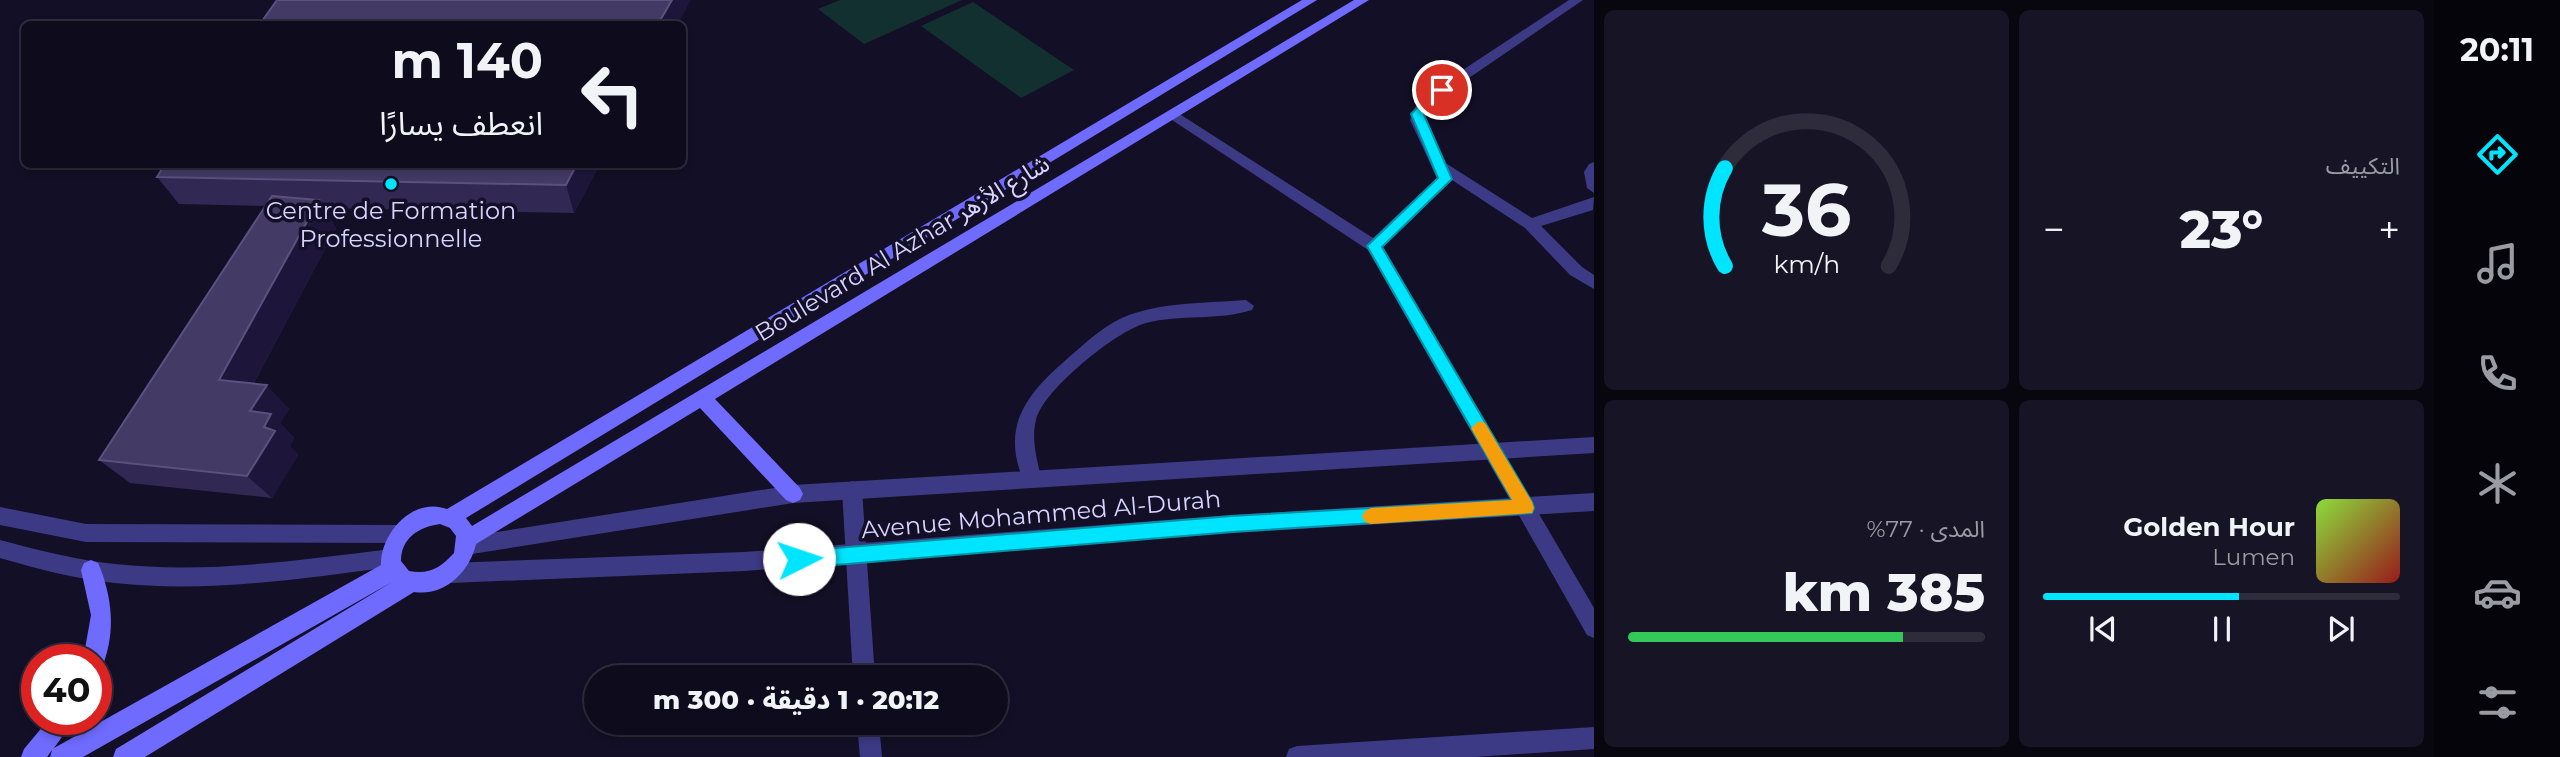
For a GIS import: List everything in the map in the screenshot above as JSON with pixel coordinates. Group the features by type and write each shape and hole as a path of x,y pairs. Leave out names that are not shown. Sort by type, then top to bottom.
{"main road":[{"name":"Boulevard Al Azhar شارع الأزهر","path":"450,517 1311,0"},
{"name":"Boulevard Al Azhar شارع الأزهر","path":"467,542 1363,0"},
{"path":"702,398 793,494"},
{"path":"61,757 392,564 399,534 418,520 440,515 450,517 464,529 467,542 450,573 424,584 410,583 124,757"},
{"path":"392,564 410,583"},
{"path":"91,570 102,600 98,644"},
{"path":"32,757 51,735"}],"street":[{"path":"1374,246 1445,179 1418,120 1421,108 1442,90 1577,0"},
{"path":"1173,116 1374,246 1594,628"},
{"path":"1441,166 1530,223 1576,271 1594,283"},
{"path":"1594,167 1591,172 1594,188"},
{"path":"1530,223 1556,214 1584,209 1594,202"},
{"path":"1032,478 1024,449 1023,432 1033,401 1043,389 1108,334 1121,326 1152,316 1246,306"},
{"name":"Avenue Mohammed Al-Durah","path":"467,542 793,494 1594,444"},
{"path":"852,490 854,556 863,665"},
{"name":"Avenue Mohammed Al-Durah","path":"450,573 579,572 854,556 1232,524 1594,502"},
{"path":"0,516 86,533 399,534"},
{"path":"0,550 91,570 131,575 237,574 392,564"},
{"path":"869,735 871,757"},
{"path":"1297,757 1594,738"}],"green space":[{"path":"840,0 962,0 864,44 818,9"},
{"path":"973,2 1074,70 1021,98 921,26"}],"building":[{"path":"277,0 672,0 660,21 262,21"},
{"path":"163,168 575,168 566,185 157,177"},
{"path":"272,196 319,200 219,380 267,385 250,411 271,414 264,427 275,431 247,476 99,460"}],"slow traffic":[{"path":"1371,516 1525,508 1479,428"}],"place":[{"name":"Centre de Formation Professionnelle","path":"391,184"}],"route":[{"path":"799,559 1232,524 1525,508 1374,246 1445,179 1417,114 1426,102 1442,90"}]}
